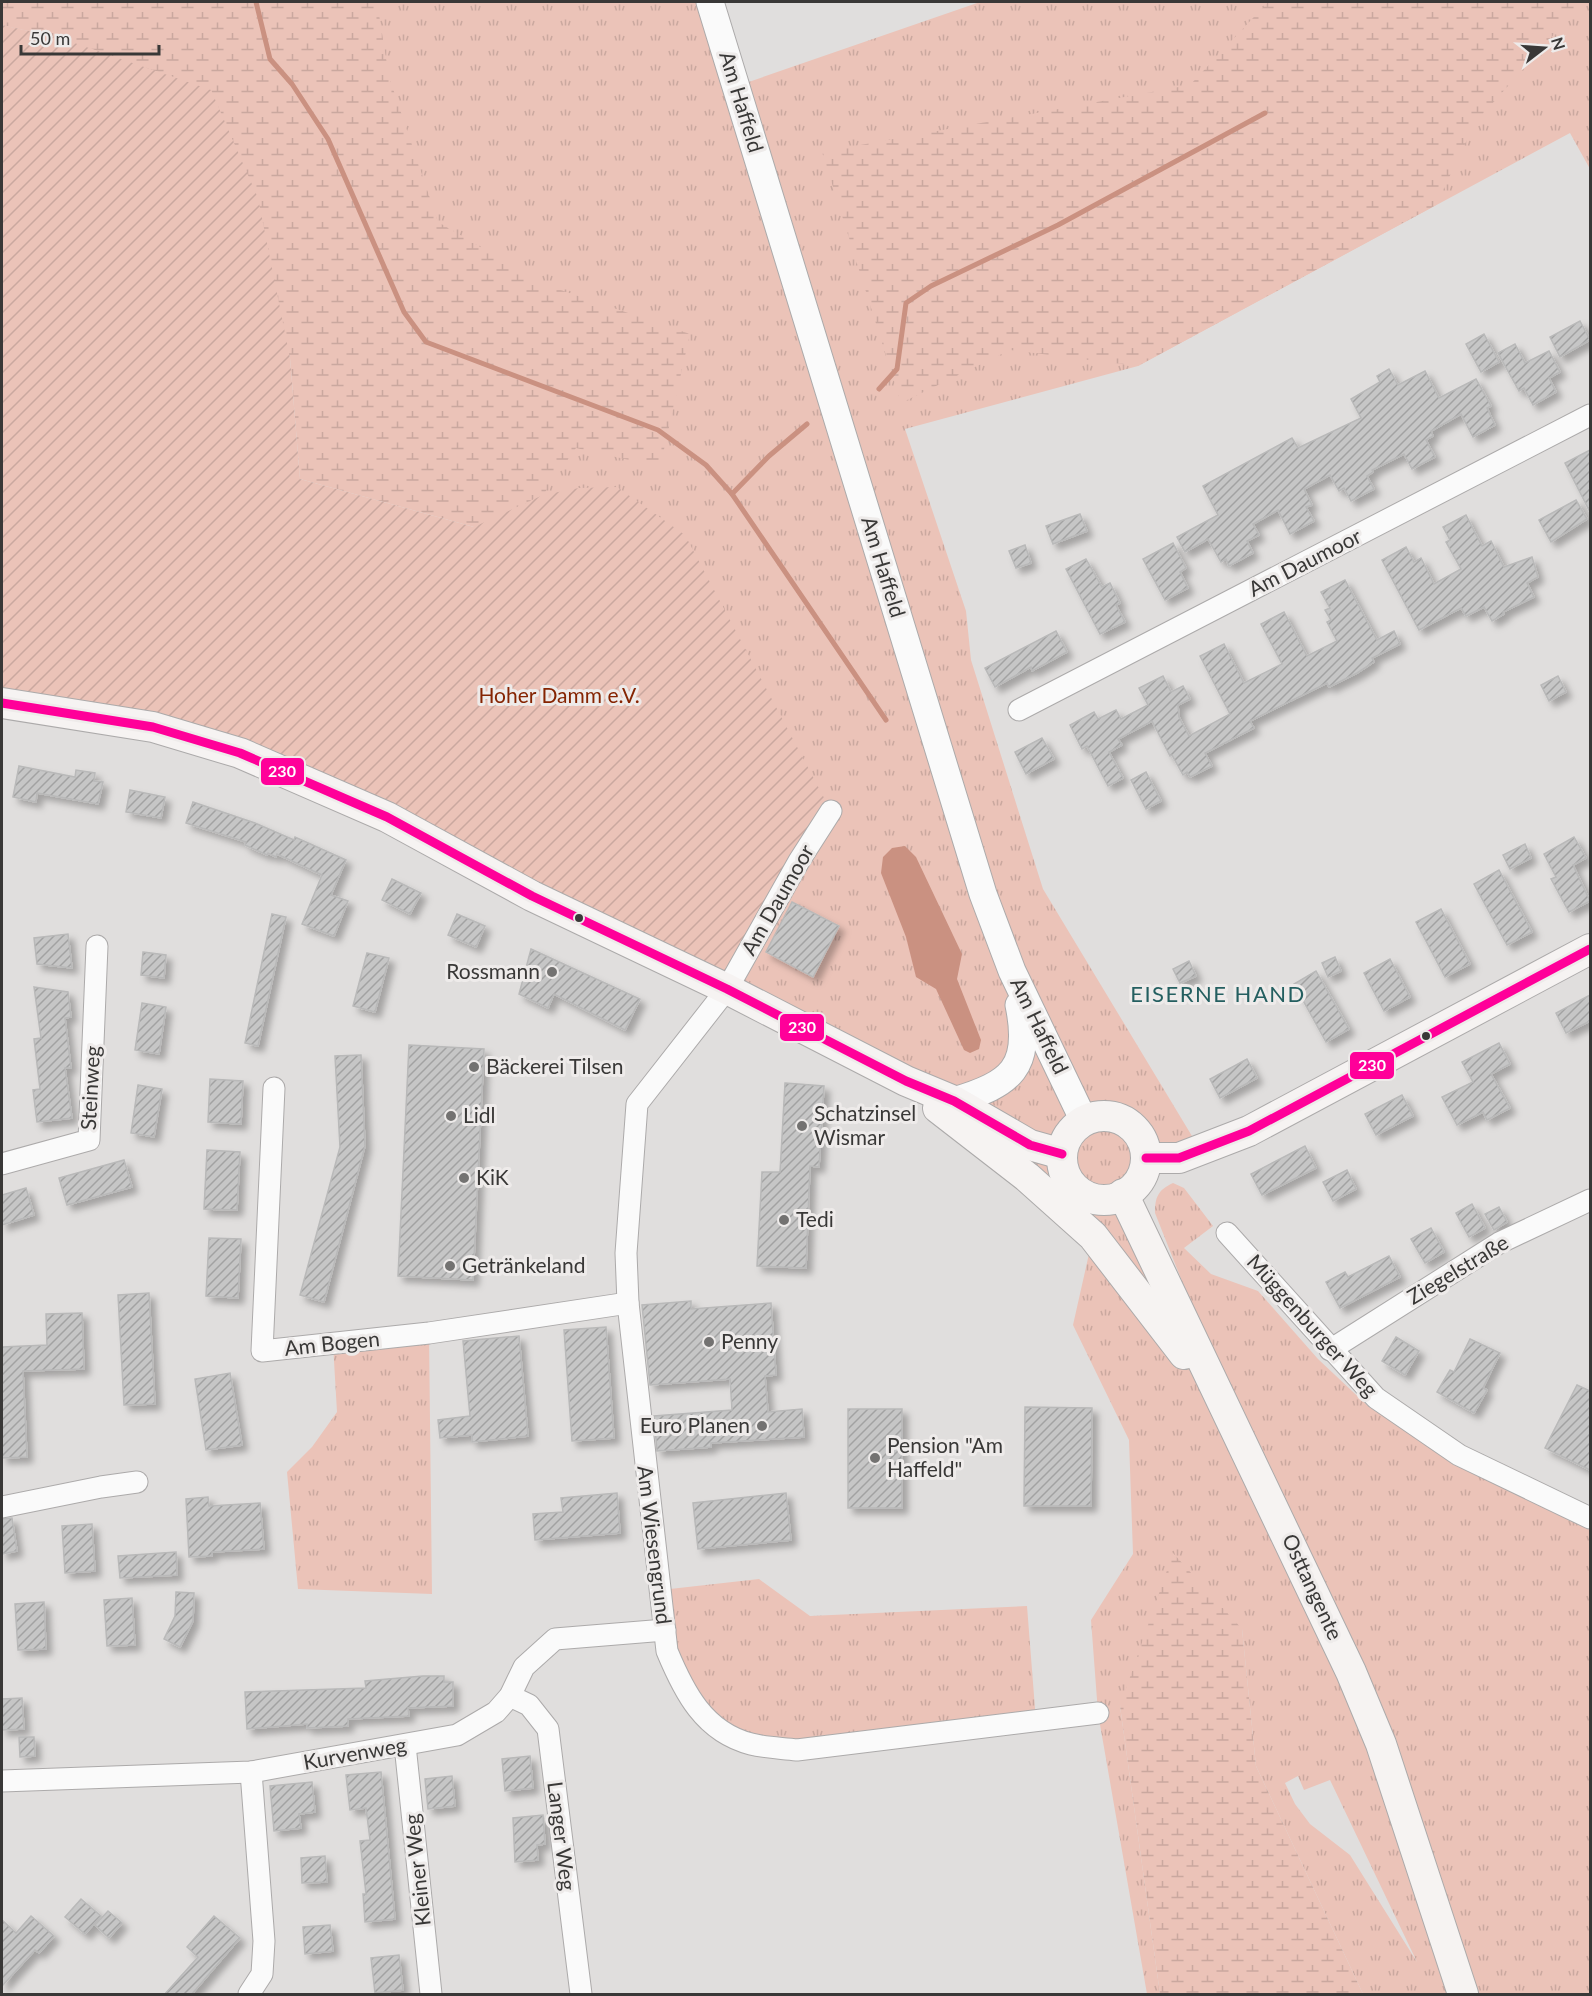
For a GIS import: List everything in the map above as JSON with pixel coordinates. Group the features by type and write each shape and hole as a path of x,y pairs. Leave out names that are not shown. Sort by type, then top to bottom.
{"main road":[{"path":"2,703 52,709 153,727 240,753 387,817 532,896 906,1080 954,1101 1030,1145 1062,1154"},
{"path":"1146,1158 1179,1158 1249,1131 1590,949"},
{"path":"906,1080 962,1128 1027,1177 1093,1236 1172,1335 1250,1455"},
{"path":"1101,1116 1114,1117 1127,1123 1144,1144 1146,1158 1137,1184 1124,1194 1100,1200 1075,1189 1066,1178 1062,1165 1062,1154 1067,1137 1075,1126 1084,1120 1101,1116"},
{"name":"Osttangente","path":"1124,1194 1250,1455 1351,1672 1381,1744 1452,1954 1463,1995"}],"street":[{"name":"Am Haffeld","path":"710,2 979,883 1012,971 1084,1120"},
{"name":"Am Daumoor","path":"1019,710 1590,415"},
{"name":"Am Daumoor","path":"727,990 799,861 831,811"},
{"name":"Steinweg","path":"2,1164 89,1140 98,946"},
{"path":"954,1101 1001,1083 1016,1067 1025,1034 1012,971"},
{"name":"Am Wiesengrund","path":"727,990 637,1104 626,1253 628,1303 667,1651 684,1690 711,1726 750,1744 797,1750 1098,1713"},
{"name":"Am Bogen","path":"274,1088 262,1351 429,1334 628,1303"},
{"name":"Ziegelstraße","path":"1330,1350 1499,1243 1590,1200"},
{"name":"Müggenburger Weg","path":"1227,1233 1330,1350 1376,1398 1459,1455 1590,1518"},
{"path":"2,1507 137,1482"},
{"name":"Kurvenweg","path":"2,1781 251,1772 457,1735 495,1712 510,1696 524,1667 555,1639 665,1630"},
{"name":"Langer Weg","path":"510,1696 529,1705 548,1729 581,1995"},
{"name":"Kleiner Weg","path":"405,1745 430,1995"},
{"path":"249,1995 262,1974 264,1941 251,1772"}],"green space":[{"path":"2,2 710,2 737,86 980,2 1590,2 1590,169 1570,133 1138,366 905,429 966,611 971,660 1043,889 1201,1151 1152,1166 1146,1182 1126,1198 1204,1337 1155,1213 1158,1195 1173,1183 1184,1188 1213,1226 1184,1248 1211,1274 1258,1291 1318,1359 1369,1407 1456,1463 1590,1529 1590,1994 1363,1994 1256,1766 1242,1629 1120,1706 1160,1994 1147,1994 1098,1713 1091,1620 1133,1554 1129,1440 1073,1325 1093,1236 906,1081 727,989 474,527 60,38 2,25","holes":["1298,1776 1304,1790 1330,1780 1417,1962 1350,1855 1310,1824 1295,1804 1285,1783"]},
{"path":"2,2 377,2 389,77 438,222 543,284 690,334 660,467 576,448 543,495 474,527 300,479 290,358 211,90 60,38 2,25"},
{"path":"1268,2 1583,2 1475,123 1436,205 1138,366 1010,350 901,403 822,152 1190,85"},
{"name":"Hoher Damm e.V.","path":"2,25 60,38 211,90 258,198 290,358 300,479 474,527 543,495 579,488 617,487 685,535 831,811 727,989 240,753 2,703"},
{"path":"429,1333 432,1594 298,1589 287,1472 312,1447 337,1412 333,1344"},
{"path":"1173,1553 1242,1629 1256,1766 1363,1994 1160,1994 1120,1706"},
{"path":"759,1579 810,1616 1027,1606 1036,1721 750,1744 684,1690 661,1590"}],"shaded area":[{"path":"905,846 916,857 962,954 957,979 981,1040 979,1049 970,1053 964,1050 936,989 916,977 906,937 881,873 883,857 892,848"}],"building":[{"path":"1580,321 1590,340 1560,357 1550,337"},
{"path":"1484,334 1499,362 1481,372 1466,344"},
{"path":"1515,344 1525,363 1549,351 1560,372 1549,378 1556,392 1533,405 1524,388 1519,391 1498,353"},
{"path":"1389,369 1398,385 1425,371 1439,398 1476,379 1491,406 1487,408 1495,425 1473,437 1461,414 1431,431 1433,436 1426,440 1435,457 1412,469 1404,454 1372,470 1373,472 1367,476 1374,489 1351,501 1344,488 1339,491 1330,475 1304,489 1312,505 1306,507 1314,521 1290,534 1278,510 1253,524 1259,535 1247,541 1253,553 1229,566 1226,559 1221,562 1208,539 1185,552 1177,537 1218,515 1203,486 1292,438 1298,448 1361,418 1351,399 1380,382 1377,376"},
{"path":"1590,450 1590,512 1565,463"},
{"path":"1576,500 1587,519 1551,542 1539,520"},
{"path":"1080,514 1087,531 1053,544 1046,526"},
{"path":"1466,515 1482,546 1491,541 1504,567 1532,557 1538,577 1527,583 1534,597 1503,612 1504,614 1492,621 1484,607 1466,616 1461,608 1419,630 1382,560 1406,547 1414,562 1421,558 1434,584 1461,569 1446,542 1450,540 1443,527"},
{"path":"1173,543 1186,568 1180,572 1188,588 1165,600 1143,559"},
{"path":"1025,545 1031,563 1016,568 1009,551"},
{"path":"1086,559 1102,587 1110,583 1120,603 1116,605 1125,622 1100,634 1066,569"},
{"path":"1345,580 1377,640 1394,631 1400,644 1372,658 1374,662 1357,673 1329,687 1327,683 1250,721 1254,728 1205,753 1212,766 1190,777 1187,772 1183,775 1172,755 1170,756 1152,721 1118,739 1122,745 1109,752 1123,778 1108,786 1087,746 1082,749 1070,725 1094,712 1098,719 1116,710 1121,719 1148,705 1139,688 1163,676 1171,692 1183,686 1190,699 1178,705 1179,717 1189,736 1230,714 1200,656 1224,644 1244,683 1282,664 1261,624 1284,612 1307,656 1337,641 1327,622 1331,620 1325,610 1330,608 1321,592"},
{"path":"1056,631 1067,652 1032,671 1031,667 995,687 985,668"},
{"path":"1558,676 1566,692 1549,701 1541,685"},
{"path":"1042,738 1054,759 1026,774 1015,752"},
{"path":"19,766 75,777 76,770 95,773 94,781 103,782 98,804 37,793 36,802 13,797"},
{"path":"1146,772 1161,801 1146,809 1131,780"},
{"path":"130,790 165,797 161,818 126,812"},
{"path":"193,802 255,823 294,840 295,837 346,860 331,895 348,901 334,936 302,924 322,875 277,854 276,857 268,853 267,855 245,845 246,842 186,823"},
{"path":"1574,837 1586,858 1573,865 1590,901 1569,912 1551,879 1556,877 1544,854"},
{"path":"1525,844 1531,858 1510,869 1503,855"},
{"path":"1499,870 1532,932 1507,945 1474,884"},
{"path":"392,879 421,893 410,914 382,900"},
{"path":"792,902 839,926 813,977 766,952"},
{"path":"1441,909 1470,964 1445,977 1416,922"},
{"path":"272,914 286,917 258,1046 245,1043"},
{"path":"457,914 485,926 476,947 448,935"},
{"path":"68,934 72,968 37,964 34,938"},
{"name":"Rossmann","path":"531,949 640,999 625,1030 554,994 548,1008 519,994"},
{"path":"143,952 166,955 164,978 141,975"},
{"path":"367,953 389,958 375,1012 353,1006"},
{"path":"1335,957 1341,971 1328,977 1322,963"},
{"path":"1390,959 1410,997 1384,1011 1364,973"},
{"path":"1189,961 1196,976 1180,983 1173,969"},
{"path":"1316,971 1349,1029 1326,1042 1294,984"},
{"path":"34,987 68,992 71,1017 65,1018 71,1068 65,1068 72,1118 37,1122 33,1090 40,1089 34,1039 41,1038"},
{"path":"1590,995 1590,1021 1566,1033 1556,1013"},
{"path":"142,1003 166,1007 159,1054 135,1050"},
{"path":"1499,1043 1510,1064 1491,1074 1510,1108 1487,1120 1483,1112 1457,1125 1442,1097 1473,1082 1462,1062"},
{"path":"409,1045 484,1049 473,1280 398,1276"},
{"path":"361,1055 365,1146 324,1302 300,1295 340,1147 335,1056"},
{"path":"1247,1059 1257,1078 1220,1098 1210,1079"},
{"path":"210,1079 243,1081 241,1124 208,1122"},
{"path":"785,1083 824,1086 819,1167 810,1166 806,1268 757,1266 762,1172 780,1172"},
{"path":"138,1085 162,1089 154,1137 131,1133"},
{"path":"1402,1095 1413,1116 1376,1135 1365,1114"},
{"path":"1305,1146 1316,1168 1262,1195 1251,1174"},
{"path":"207,1150 240,1152 237,1210 204,1209"},
{"path":"124,1160 132,1187 67,1205 59,1178"},
{"path":"1347,1170 1356,1189 1333,1201 1323,1182"},
{"path":"26,1188 34,1215 2,1225 2,1195"},
{"path":"1472,1204 1485,1228 1469,1237 1456,1213"},
{"path":"1499,1207 1507,1222 1494,1230 1485,1214"},
{"path":"1431,1228 1444,1252 1425,1263 1411,1239"},
{"path":"209,1238 241,1239 238,1298 206,1296"},
{"path":"1389,1256 1400,1277 1340,1308 1326,1282 1345,1272 1348,1277"},
{"path":"149,1293 155,1404 124,1405 118,1295"},
{"name":"Penny","path":"691,1301 691,1309 771,1303 776,1375 765,1376 768,1412 802,1409 804,1437 711,1443 711,1447 657,1451 654,1416 732,1410 730,1379 650,1385 642,1305"},
{"path":"82,1313 84,1369 23,1371 27,1457 2,1458 2,1347 47,1345 46,1314"},
{"path":"606,1327 614,1438 572,1441 564,1330"},
{"path":"519,1336 528,1436 472,1442 472,1435 440,1438 438,1420 470,1416 463,1341"},
{"path":"1396,1337 1419,1351 1405,1375 1382,1361"},
{"path":"1470,1339 1500,1353 1483,1388 1487,1390 1474,1413 1437,1392 1450,1370 1454,1372"},
{"path":"230,1373 242,1445 206,1450 195,1379"},
{"path":"1577,1385 1590,1391 1590,1470 1545,1448"},
{"path":"1025,1407 1092,1408 1091,1506 1024,1506"},
{"name":"Pension \"Am Haffeld\"","path":"848,1409 902,1409 902,1508 848,1508"},
{"path":"617,1493 620,1533 535,1540 533,1514 563,1512 561,1498"},
{"path":"786,1493 791,1540 698,1549 693,1503"},
{"path":"208,1497 209,1506 260,1503 264,1549 212,1552 212,1556 189,1557 186,1499"},
{"path":"12,1518 17,1551 2,1554 2,1519"},
{"path":"92,1524 95,1571 65,1573 62,1526"},
{"path":"176,1552 177,1575 120,1578 118,1556"},
{"path":"176,1592 194,1593 193,1621 180,1647 164,1639 175,1616"},
{"path":"132,1598 135,1645 107,1646 104,1600"},
{"path":"44,1602 46,1649 18,1650 15,1604"},
{"path":"444,1676 444,1682 453,1682 453,1706 408,1708 409,1716 348,1719 348,1726 307,1728 307,1724 247,1729 245,1692 366,1688 365,1681"},
{"path":"22,1698 24,1729 2,1730 2,1699"},
{"path":"19,1737 34,1737 35,1756 20,1757"},
{"path":"530,1756 533,1788 505,1791 502,1759"},
{"path":"381,1772 395,1919 365,1922 363,1894 366,1894 360,1841 370,1840 366,1808 350,1810 346,1775"},
{"path":"452,1776 455,1806 428,1809 425,1779"},
{"path":"312,1782 315,1812 299,1814 301,1828 274,1831 270,1786"},
{"path":"543,1815 545,1844 537,1845 538,1860 515,1862 513,1818"},
{"path":"325,1856 327,1882 302,1883 301,1858"},
{"path":"81,1899 101,1916 85,1934 65,1917"},
{"path":"108,1911 122,1923 109,1938 95,1925"},
{"path":"31,1916 54,1936 39,1953 35,1950 2,1986 2,1920 16,1933"},
{"path":"214,1916 240,1938 191,1995 164,1995 198,1957 187,1947"},
{"path":"330,1925 333,1951 305,1954 303,1927"},
{"path":"399,1955 403,1990 375,1993 371,1958"}],"waterway":[{"path":"256,2 270,59 292,84 328,139 404,312 426,342 658,430 706,465 732,494 886,720"},
{"path":"879,389 897,369 906,303 931,286 1058,225 1265,113"},
{"path":"732,494 769,456 807,424"}],"transit line":[{"name":"230","path":"2,703 153,727 240,753 387,817 532,896 727,989 906,1081 954,1101 1030,1145 1062,1154"},
{"name":"230","path":"1146,1158 1179,1158 1249,1131 1590,949"}],"place":[{"name":"Rossmann","path":"552,972"},
{"name":"Bäckerei Tilsen","path":"474,1067"},
{"name":"Lidl","path":"451,1116"},
{"name":"Schatzinsel Wismar","path":"802,1126"},
{"name":"KiK","path":"464,1178"},
{"name":"Tedi","path":"784,1220"},
{"name":"Getränkeland","path":"450,1266"},
{"name":"Penny","path":"709,1342"},
{"name":"Euro Planen","path":"762,1426"},
{"name":"Pension \"Am Haffeld\"","path":"875,1458"}],"district":[{"name":"EISERNE HAND","path":"1218,994"}]}
